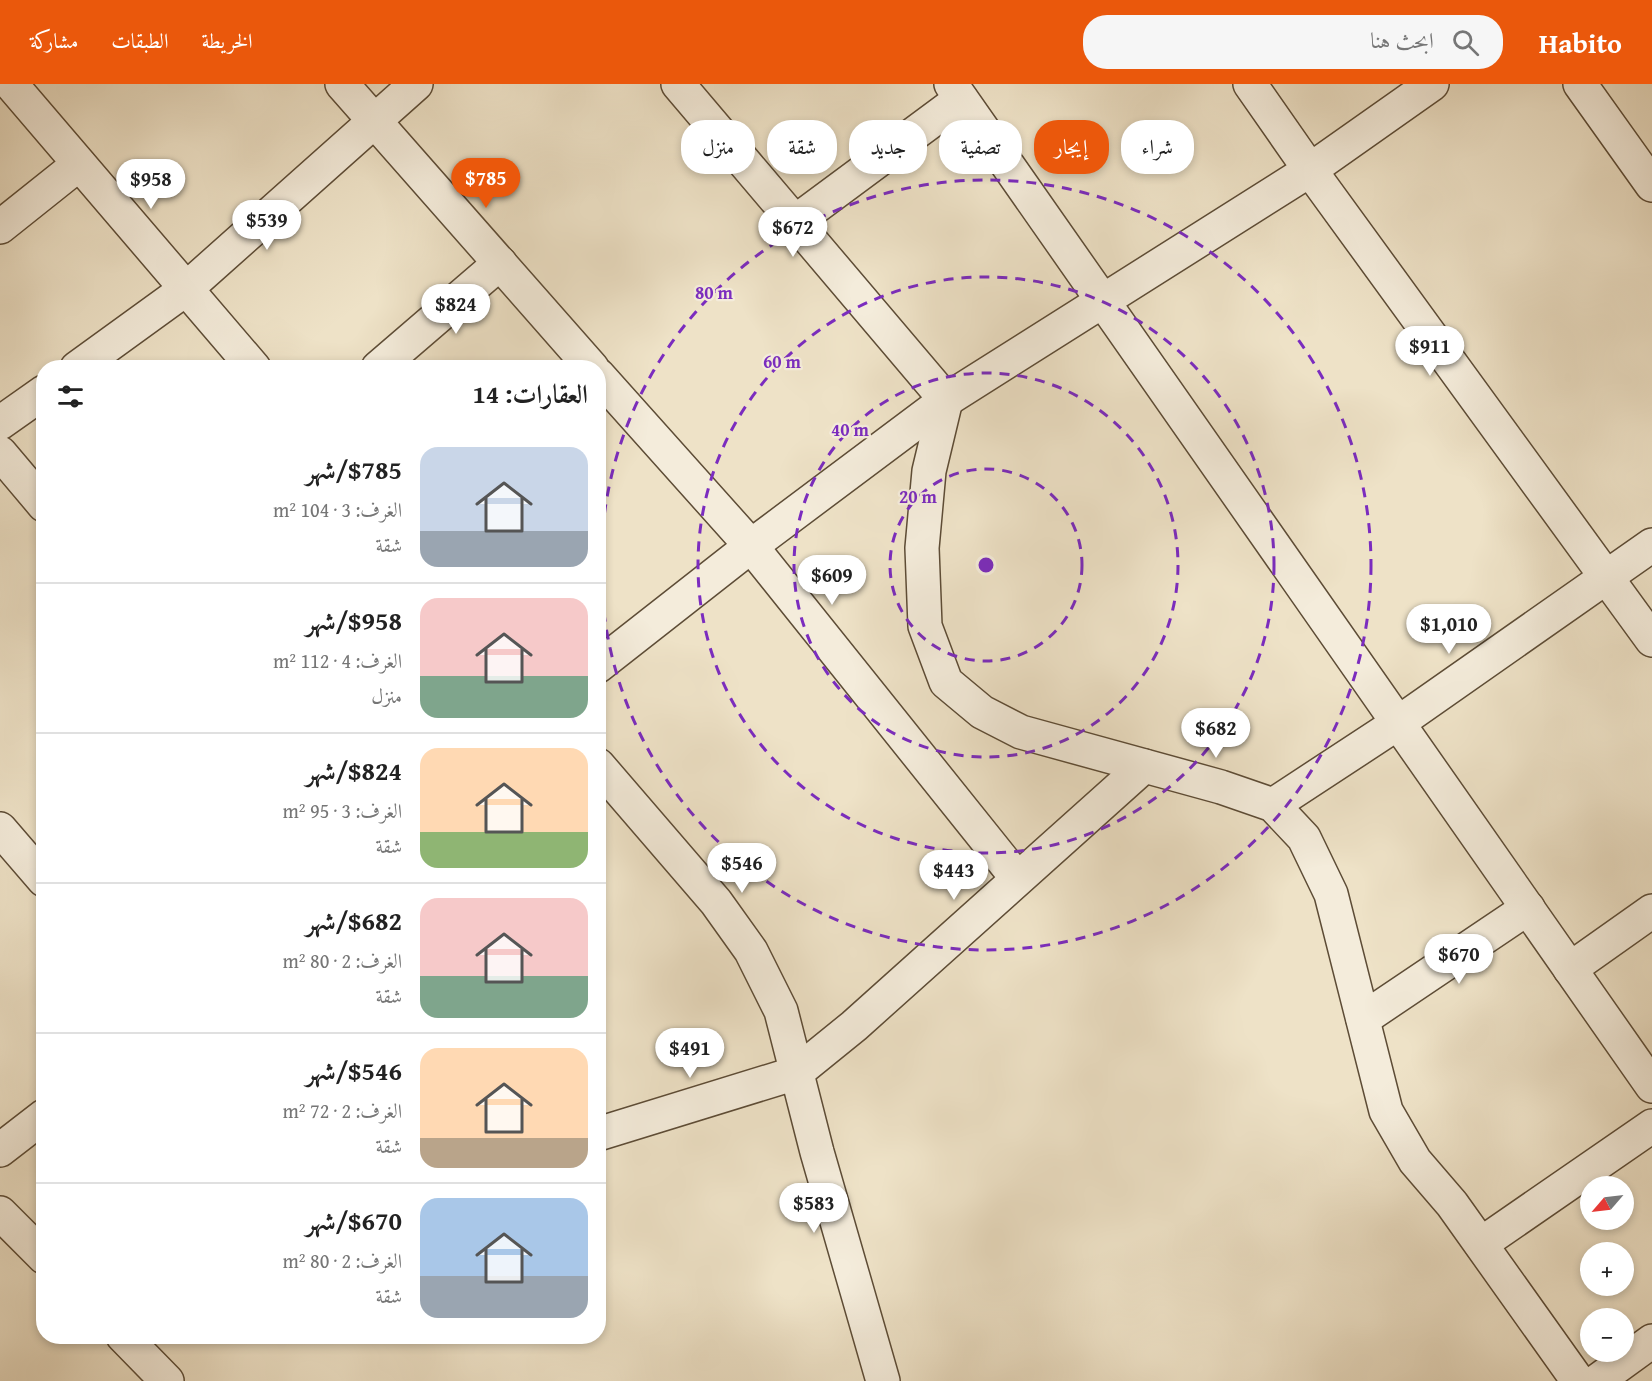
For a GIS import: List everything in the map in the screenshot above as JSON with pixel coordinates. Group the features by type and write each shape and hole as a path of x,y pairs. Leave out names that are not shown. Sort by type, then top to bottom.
{"street":[{"path":"11,84 247,360"},
{"path":"342,84 585,360"},
{"path":"88,360 186,289 416,84"},
{"path":"678,84 946,400"},
{"path":"1250,84 1652,640"},
{"path":"606,660 751,546 946,400 1310,170 1432,84"},
{"path":"1580,84 1652,185"},
{"path":"795,222 956,91 1652,1086"},
{"path":"0,227 79,164"},
{"path":"387,360 500,264"},
{"path":"606,384 751,546 1017,878"},
{"path":"0,423 36,398"},
{"path":"946,400 929,471 922,548 925,626 946,682 981,712 1021,732 1221,787 1273,805 1304,838 1331,894 1386,1111 1415,1161 1452,1204 1578,1381"},
{"path":"0,453 36,496"},
{"path":"1273,805 1398,723 1652,545"},
{"path":"606,1132 796,1073 854,1026 1143,766"},
{"path":"606,774 716,902 751,951 781,1011 796,1073 883,1381"},
{"path":"0,829 36,871"},
{"path":"1363,1019 1528,908"},
{"path":"1570,969 1652,911"},
{"path":"0,1150 36,1122"},
{"path":"1481,1244 1652,1126"},
{"path":"0,1213 36,1249"},
{"path":"1597,1381 1652,1341"},
{"path":"131,1344 167,1381"}]}
